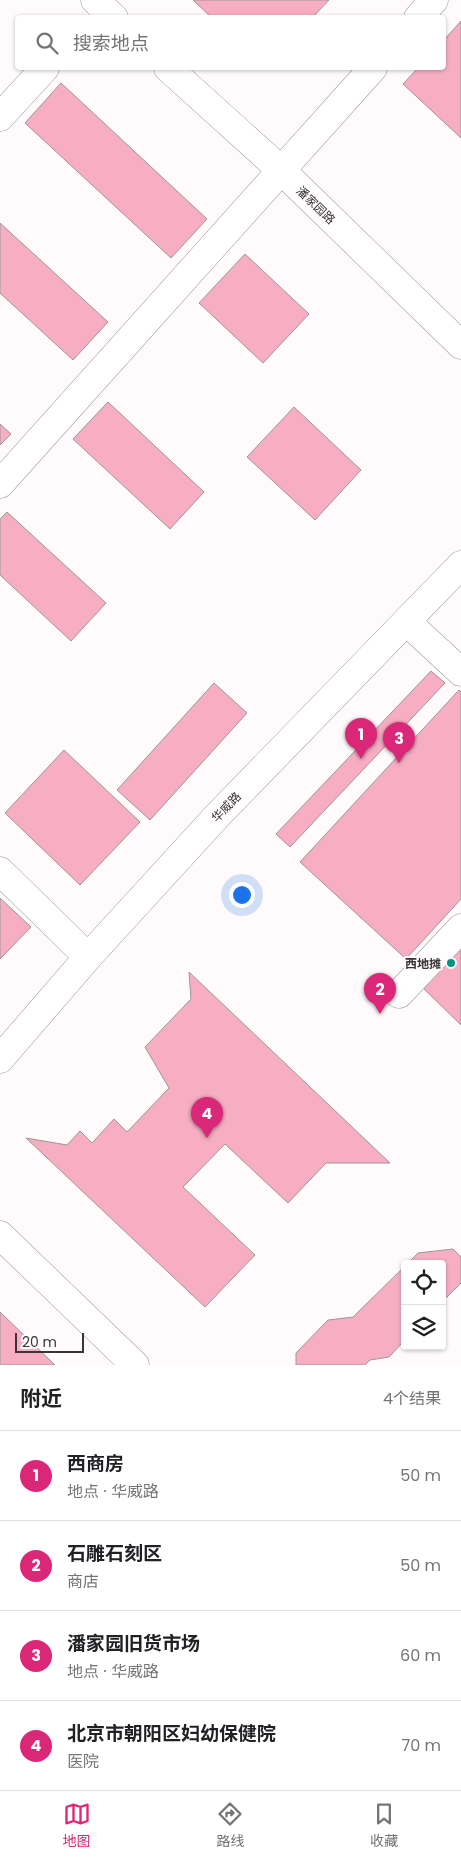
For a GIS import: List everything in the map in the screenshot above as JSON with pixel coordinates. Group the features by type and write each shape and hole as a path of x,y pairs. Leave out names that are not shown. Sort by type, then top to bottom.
{"street":[{"path":"421,15 434,0"},
{"path":"0,117 43,70"},
{"name":"潘家园路","path":"170,70 280,170 461,345"},
{"path":"0,484 371,70"},
{"name":"华威路","path":"0,1059 88,957 217,816 461,565"},
{"path":"407,622 461,672"},
{"path":"0,871 88,957"},
{"path":"399,994 461,928"},
{"path":"0,1235 135,1365"}],"building":[{"path":"193,0 329,0 315,15 209,15"},
{"path":"461,21 461,138 403,84 416,70 446,70 446,38"},
{"path":"61,83 207,219 171,258 25,123"},
{"path":"0,223 108,322 73,360 0,293"},
{"path":"245,254 309,314 263,363 199,303"},
{"path":"108,402 204,492 170,529 73,439"},
{"path":"294,407 361,470 315,520 247,457"},
{"path":"0,424 11,434 0,445"},
{"path":"7,512 106,603 71,641 0,575 0,519"},
{"path":"431,671 445,683 290,847 276,834"},
{"path":"214,683 247,713 150,820 117,790"},
{"path":"459,690 461,692 461,899 406,959 300,862"},
{"path":"64,750 140,822 80,885 5,813"},
{"path":"0,898 31,927 0,959"},
{"name":"西地摊","path":"461,941 461,1025 420,985"},
{"path":"189,972 390,1163 326,1163 288,1203 225,1144 183,1187 255,1255 205,1307 26,1138 67,1145 80,1131 92,1143 114,1119 127,1132 169,1088 145,1047 191,999"},
{"path":"453,1249 461,1257 461,1283 446,1298 446,1260 411,1260 418,1253"},
{"path":"401,1270 401,1344 389,1357 370,1360 365,1365 296,1365 296,1353 328,1320 353,1317"},
{"path":"0,1312 55,1365 0,1365"}],"place":[{"name":"西商房","path":"361,759"},
{"name":"潘家园旧货市场","path":"399,763"},
{"name":"西地摊","path":"451,963"},
{"name":"石雕石刻区","path":"380,1014"},
{"name":"北京市朝阳区妇幼保健院","path":"207,1138"}]}
